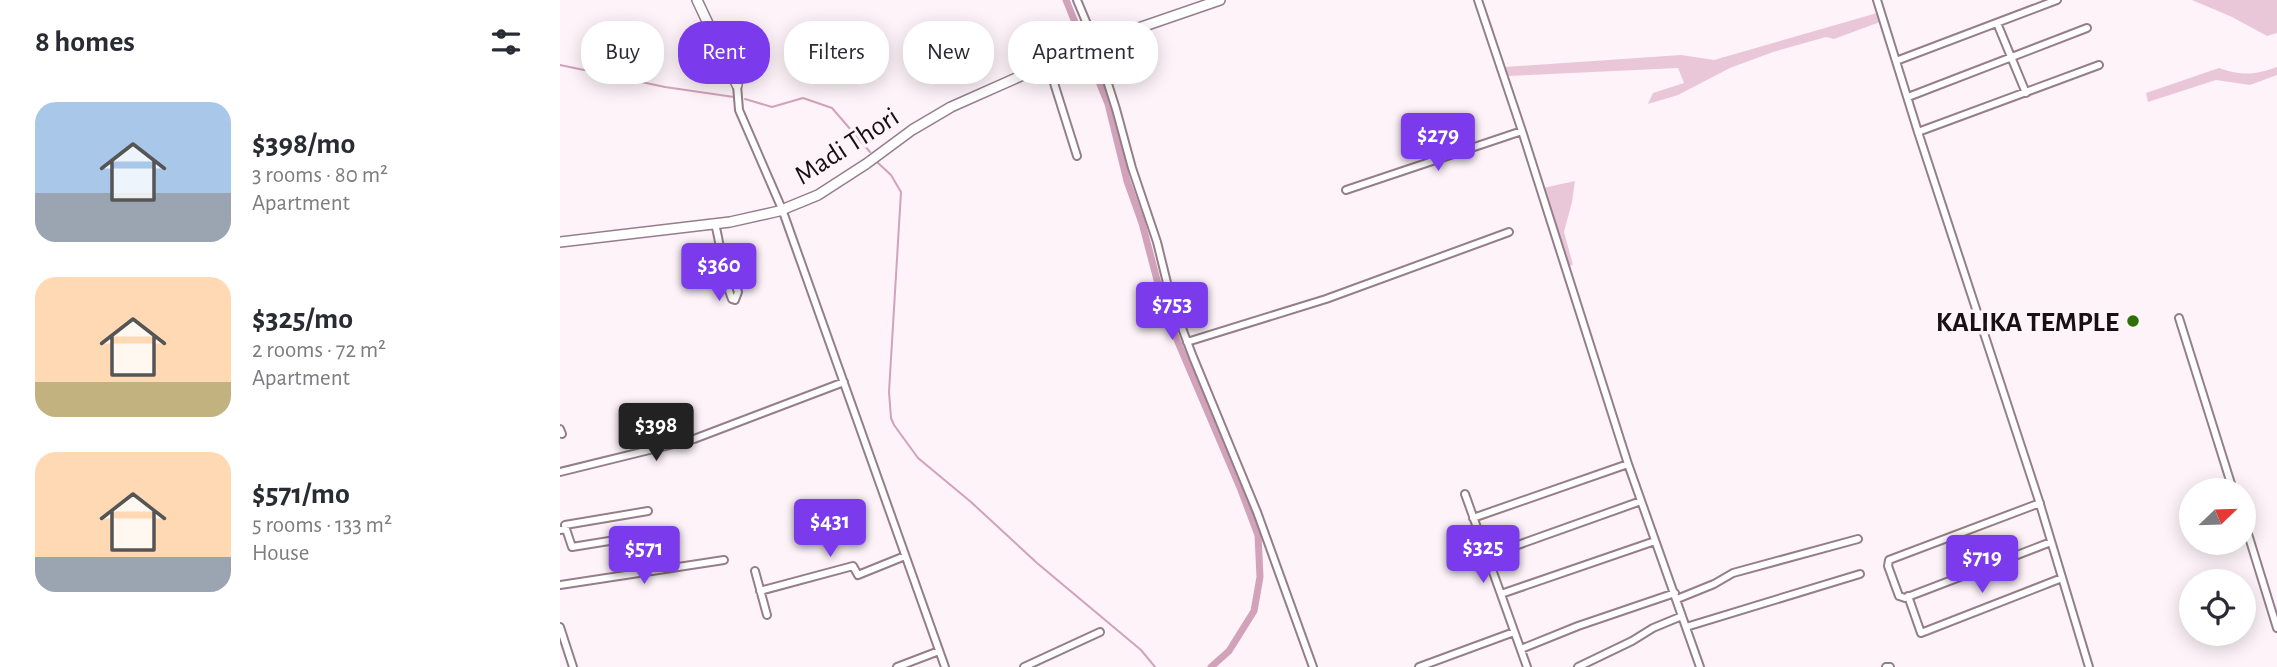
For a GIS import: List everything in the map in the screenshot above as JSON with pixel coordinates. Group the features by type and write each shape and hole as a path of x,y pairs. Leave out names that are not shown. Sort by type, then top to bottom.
{"main road":[{"path":"696,0 737,85"},
{"name":"Madi Thori","path":"1158,21 1220,0"},
{"name":"Madi Thori","path":"560,242 715,224 782,209 818,195 912,130 951,107 1008,82"}],"street":[{"path":"1077,0 1084,21"},
{"path":"1478,0 1628,464 1700,667"},
{"path":"1877,0 2040,503 2089,667"},
{"path":"1896,61 2057,0"},
{"path":"1997,23 2026,93"},
{"path":"1908,97 2087,28"},
{"path":"1918,132 2099,65"},
{"path":"1054,84 1077,156"},
{"path":"1105,84 1157,242 1171,299 1257,512 1313,667"},
{"path":"737,85 738,110 782,209 945,667"},
{"path":"1346,190 1522,131"},
{"path":"715,224 725,282 732,299 735,300 738,292 731,273"},
{"path":"1187,342 1326,299 1509,232"},
{"path":"2179,318 2229,478"},
{"path":"560,472 694,439 844,382"},
{"path":"1473,517 1628,464"},
{"path":"1465,494 1527,667"},
{"path":"1487,556 1641,501"},
{"path":"2040,503 1889,560 1888,566 1899,596 1908,596 2051,542"},
{"path":"646,535 572,547 563,529 565,525 648,511"},
{"path":"1521,649 1589,622 1714,584 1733,573 1858,538"},
{"path":"1501,594 1656,541"},
{"path":"2254,555 2277,628"},
{"path":"761,591 853,566 858,575 905,556"},
{"path":"560,585 724,560"},
{"path":"755,570 767,615"},
{"path":"1686,627 1860,575"},
{"path":"1908,596 1921,633 2062,578"},
{"path":"1578,667 1682,616"},
{"path":"560,627 573,667"},
{"path":"1024,667 1100,632"},
{"path":"1419,667 1514,632"},
{"path":"897,667 939,650"}],"shaded area":[{"path":"2192,0 2277,0 2277,33 2267,36"},
{"path":"1877,13 1880,22 1834,39 1826,37 1773,52 1730,68 1678,95 1648,104 1653,93 1684,83 1678,68 1509,76 1504,67 1681,55 1714,60"},
{"path":"2277,67 2277,75 2250,85 2216,80 2148,102 2146,93 2219,68 2248,73"},
{"path":"1575,181 1564,232 1573,265 1568,266 1543,188"}],"waterway":[{"path":"1066,0 1108,104 1127,181 1142,223 1166,314 1258,535 1260,577 1254,611 1229,651 1211,667"},
{"path":"560,65 665,87 734,97"},
{"path":"745,99 772,107 803,98 832,108 870,152"},
{"path":"877,162 891,175 901,192 889,392 894,425 918,458 1141,650 1155,667"}],"place":[{"name":"KALIKA TEMPLE","path":"2133,321"}]}
